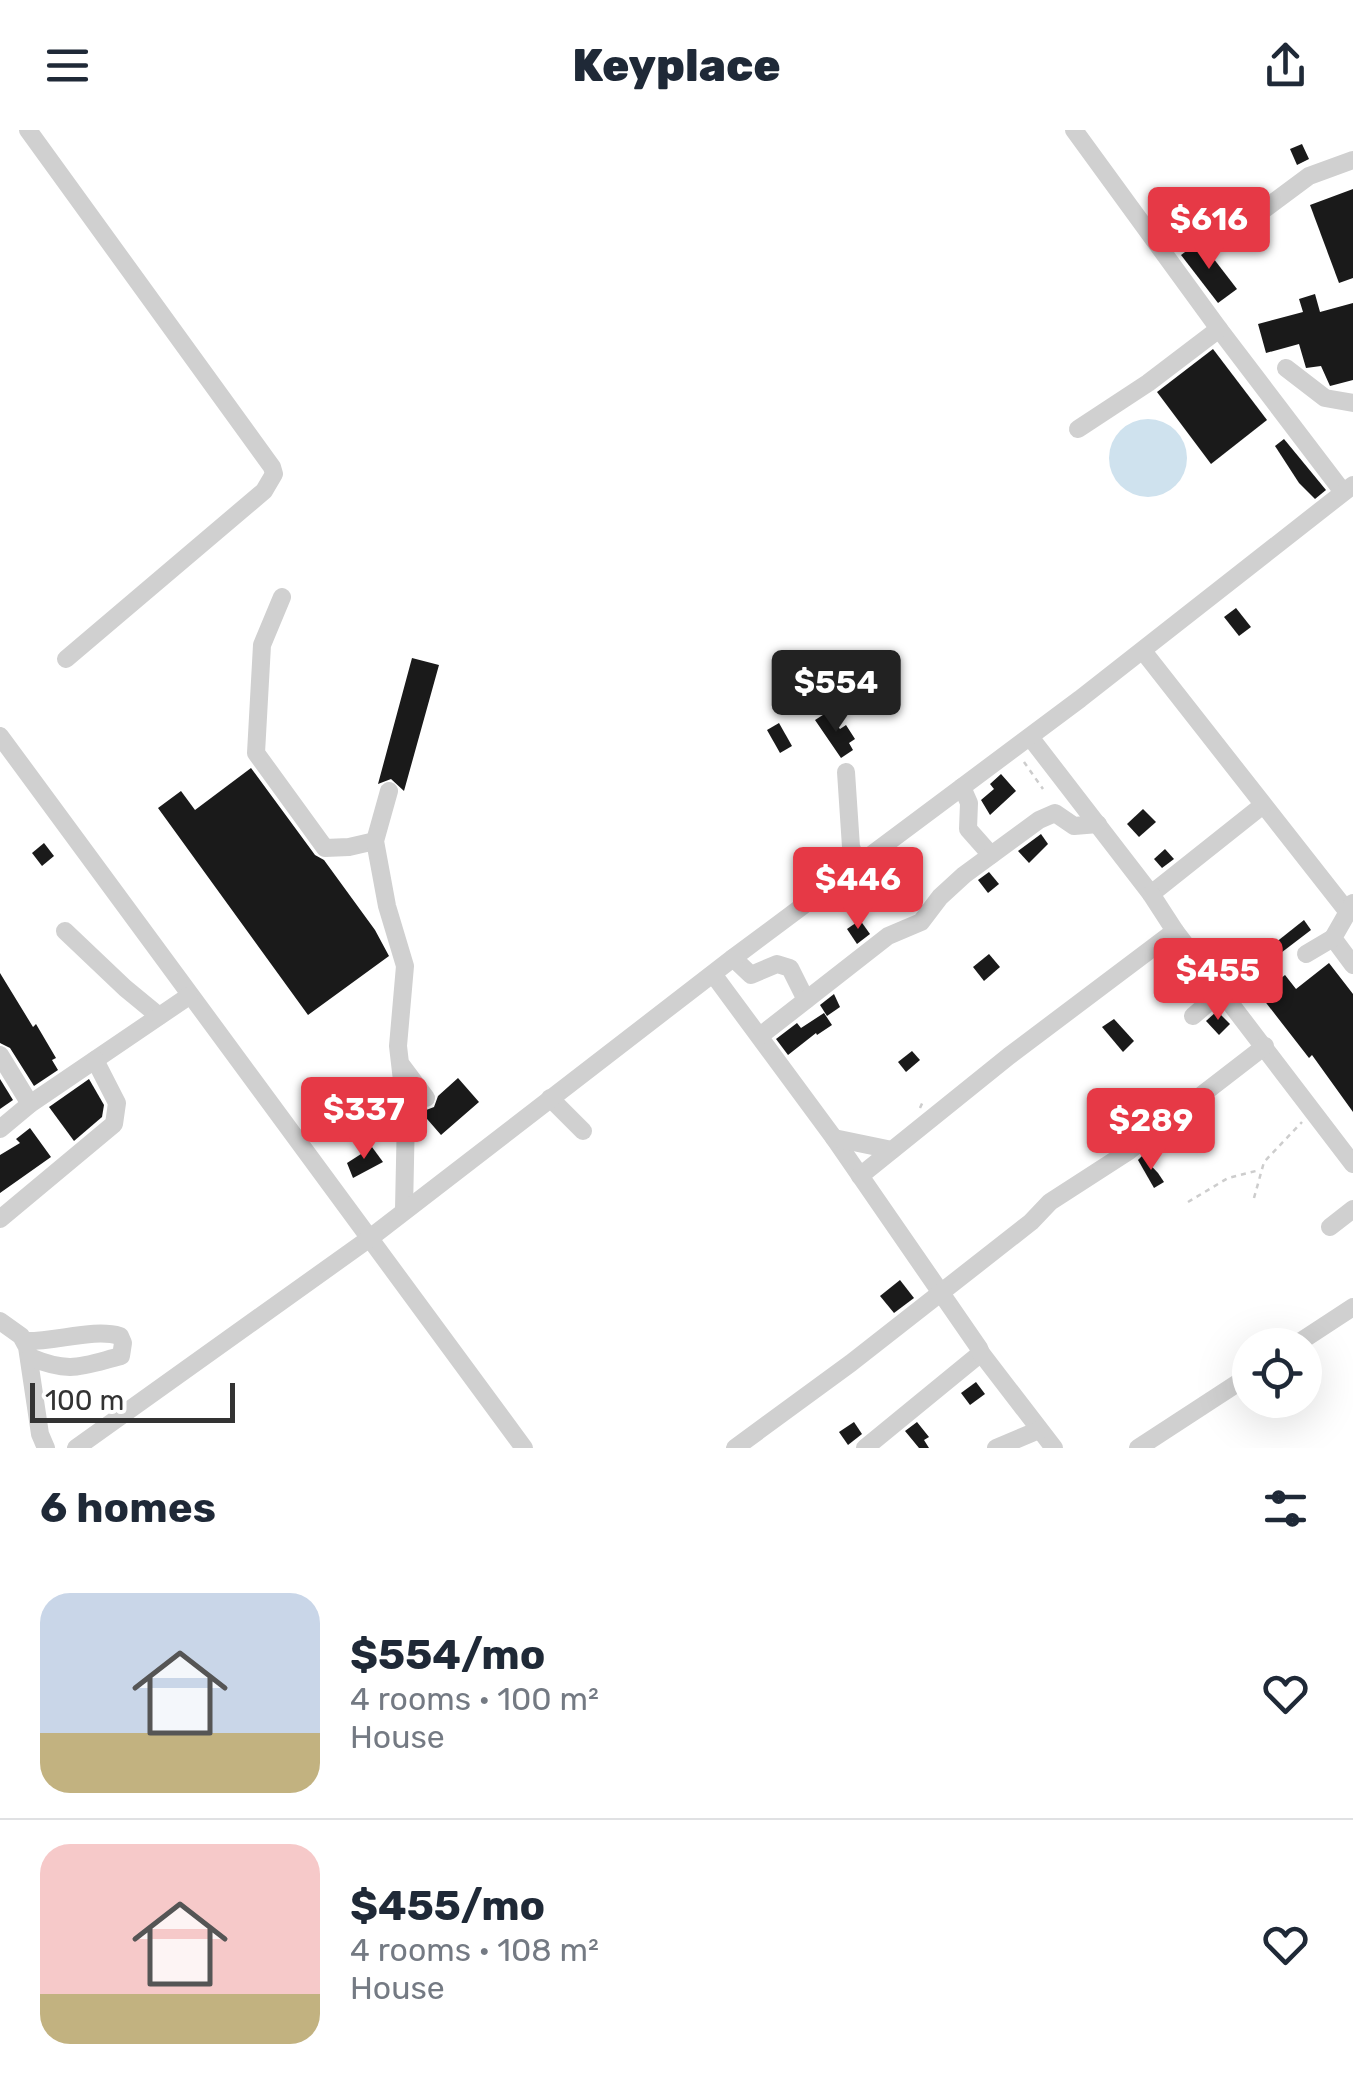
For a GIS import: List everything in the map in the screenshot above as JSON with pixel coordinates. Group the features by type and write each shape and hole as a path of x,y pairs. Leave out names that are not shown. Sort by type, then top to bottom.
{"street":[{"path":"28,130 274,474 264,490 66,659"},
{"path":"76,1448 370,1238 733,958 1143,650 1348,489 1218,330 1074,130"},
{"path":"1220,242 1309,176 1353,160"},
{"path":"1078,429 1218,330"},
{"path":"1286,368 1325,398 1353,403"},
{"path":"282,597 262,645 257,757 325,848 349,848 375,841"},
{"path":"1143,650 1263,806 1350,907 1333,938 1306,954"},
{"path":"0,736 524,1448"},
{"path":"1022,742 1098,824 1353,1164"},
{"path":"846,772 850,846 858,864"},
{"path":"962,787 969,803 968,828 991,855"},
{"path":"389,791 375,841 387,906 405,966 398,1036 406,1115 404,1209"},
{"path":"1152,894 1263,806"},
{"path":"760,1036 888,936 920,922 940,897 1050,814 1059,814 1074,826 1098,824"},
{"path":"65,931 160,1016"},
{"path":"860,1176 1175,931"},
{"path":"1333,938 1353,965"},
{"path":"733,958 751,976 777,964 790,968 806,1000"},
{"path":"713,974 834,1138 969,1331 980,1353 1054,1448"},
{"path":"1194,1016 1222,991"},
{"path":"0,1128 189,996"},
{"path":"735,1448 940,1294 1060,1194 1129,1151 1265,1046"},
{"path":"0,1055 30,1104"},
{"path":"0,1219 114,1124 117,1104 95,1060"},
{"path":"400,1062 426,1098"},
{"path":"550,1098 583,1131"},
{"path":"834,1138 892,1150"},
{"path":"1330,1226 1353,1210"},
{"path":"1320,1328 1353,1306"},
{"path":"0,1321 28,1349 40,1434 46,1448"},
{"path":"865,1448 980,1353"},
{"path":"1138,1448 1232,1386"},
{"path":"996,1448 1039,1430"}],"path":[{"path":"1022,742 1043,789"},
{"path":"1254,1198 1264,1162 1314,1110"},
{"path":"1188,1202 1228,1178 1261,1170"}],"water":[{"path":"1148,419 1176,430 1187,458 1176,486 1148,497 1120,486 1109,458 1120,430"}],"building":[{"path":"1302,144 1309,159 1297,165 1290,149"},
{"path":"1353,189 1353,278 1339,283 1310,205"},
{"path":"1244,198 1246,207 1231,217 1227,203"},
{"path":"1200,241 1237,289 1218,303 1181,255"},
{"path":"1315,294 1320,312 1353,303 1353,380 1330,386 1321,366 1306,368 1299,344 1266,353 1258,324 1303,312 1299,299"},
{"path":"1213,349 1267,420 1211,464 1157,392"},
{"path":"1284,439 1326,490 1315,499 1299,483 1275,446"},
{"path":"1236,608 1251,627 1239,636 1224,617"},
{"path":"412,658 439,665 404,791 391,779 378,784"},
{"path":"826,713 840,729 846,725 855,739 849,743 853,750 841,758 815,720"},
{"path":"779,723 792,746 780,753 767,730"},
{"path":"251,768 315,855 324,860 389,956 308,1015 158,808 181,791 195,810"},
{"path":"1001,774 1016,791 990,815 981,800 994,789 990,784"},
{"path":"1143,809 1156,822 1139,837 1127,824"},
{"path":"1041,834 1048,844 1029,863 1018,851"},
{"path":"44,843 54,856 42,866 32,853"},
{"path":"1165,849 1174,859 1162,868 1154,859"},
{"path":"902,853 912,872 901,883 889,871"},
{"path":"989,872 999,884 988,893 978,880"},
{"path":"860,920 870,934 857,944 847,929"},
{"path":"1304,920 1311,930 1261,968 1255,959"},
{"path":"989,954 1000,967 984,981 973,967"},
{"path":"1184,963 1195,978 1188,985 1175,971"},
{"path":"1329,963 1353,994 1353,1112 1312,1055 1309,1058 1260,995 1285,975 1296,989"},
{"path":"0,973 56,1058 52,1060 58,1070 34,1086 10,1048 0,1043"},
{"path":"834,994 840,1007 827,1016 820,1005"},
{"path":"1217,1011 1230,1024 1219,1035 1206,1021"},
{"path":"824,1013 832,1025 788,1055 776,1039 797,1023 801,1028"},
{"path":"1114,1019 1134,1041 1123,1052 1102,1027"},
{"path":"912,1051 920,1060 906,1072 898,1062"},
{"path":"458,1078 479,1102 441,1135 421,1112 434,1107 438,1096"},
{"path":"0,1079 13,1100 0,1109"},
{"path":"89,1079 104,1105 102,1117 74,1141 49,1107"},
{"path":"30,1128 51,1157 0,1193 0,1155 20,1143 16,1139"},
{"path":"372,1147 383,1162 353,1178 347,1163"},
{"path":"1142,1156 1164,1182 1154,1188 1138,1160"},
{"path":"900,1280 914,1298 894,1313 880,1296"},
{"path":"976,1382 985,1394 970,1405 961,1393"},
{"path":"854,1422 862,1434 848,1445 839,1432"},
{"path":"917,1422 929,1437 924,1440 929,1448 919,1448 905,1431"}]}
